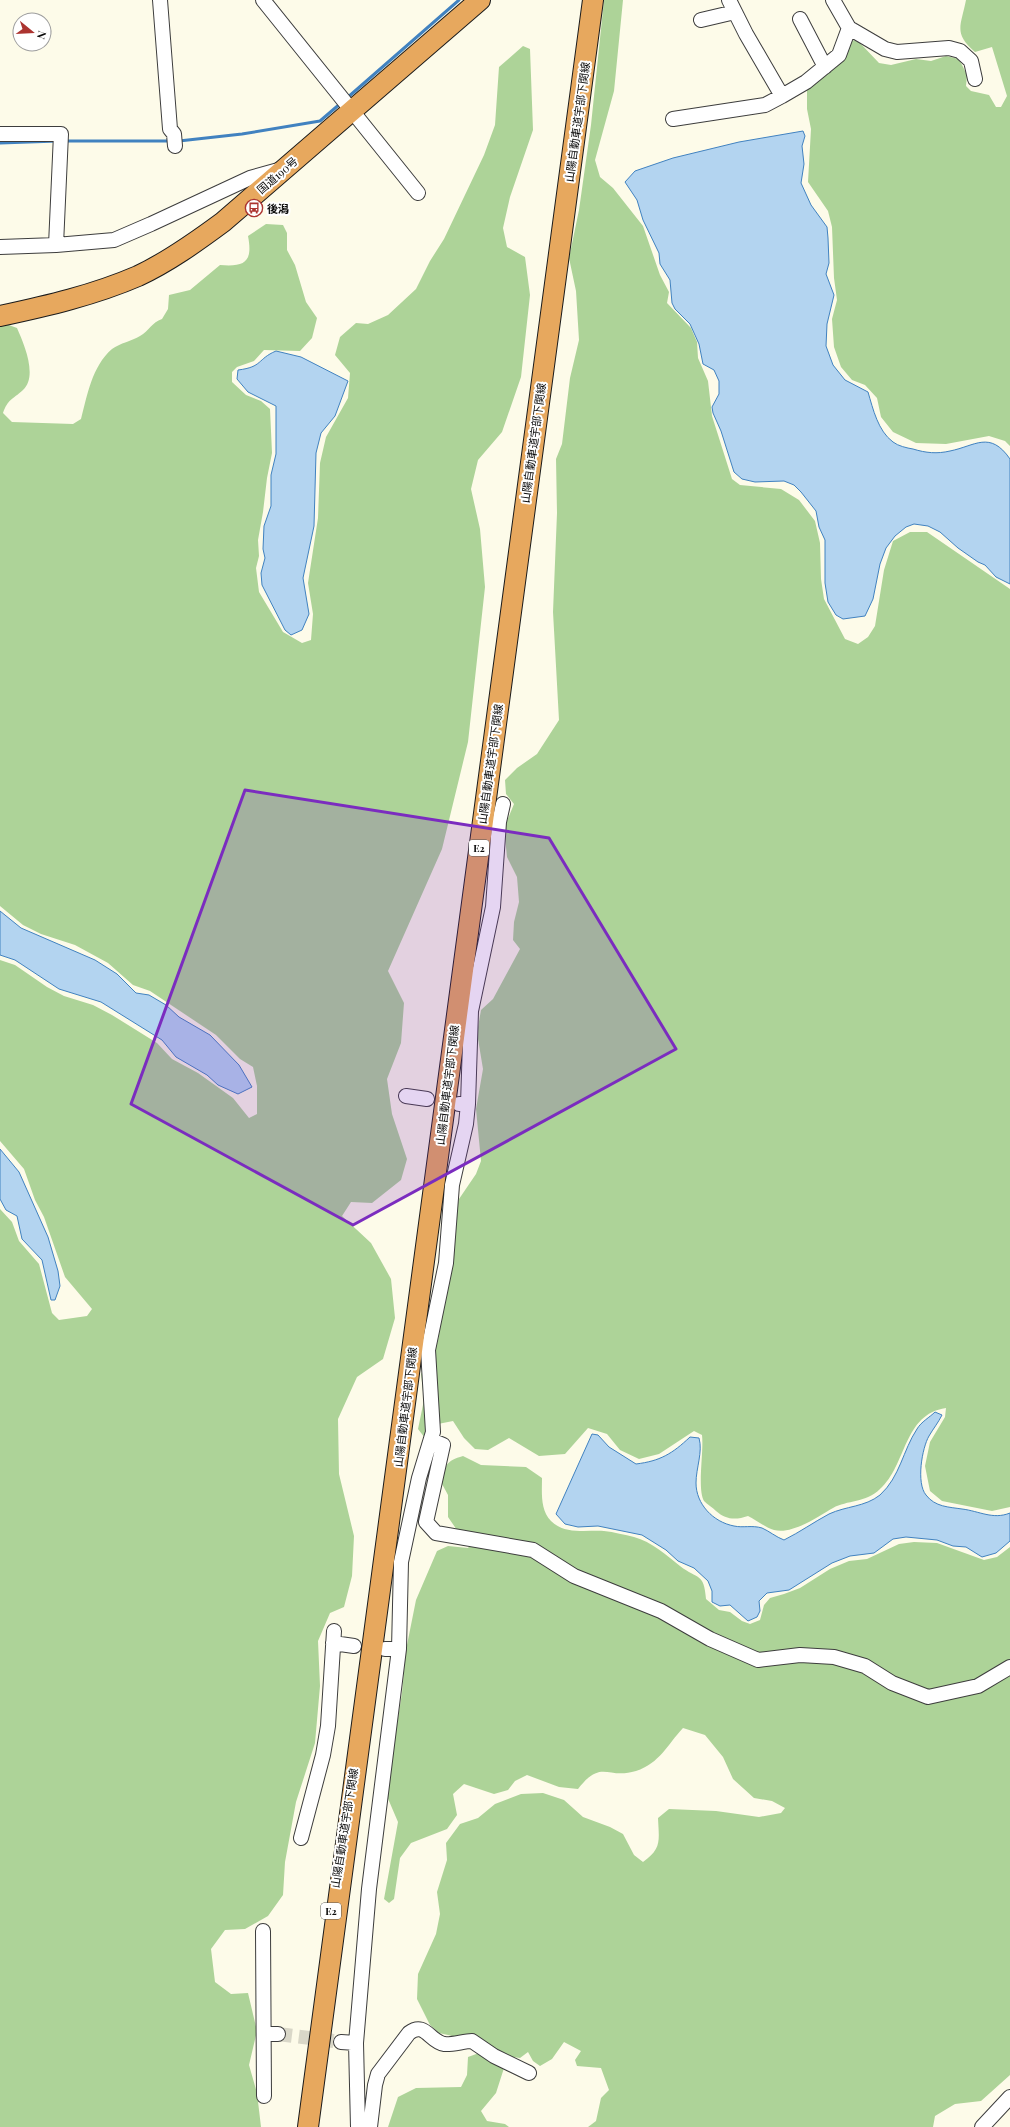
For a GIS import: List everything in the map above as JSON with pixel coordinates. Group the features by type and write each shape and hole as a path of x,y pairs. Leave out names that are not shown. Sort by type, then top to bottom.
{"highway":[{"name":"国道190号","path":"0,316 85,295 138,276 180,252 223,222 480,0"},
{"name":"山陽自動車道宇部下関線","path":"308,2127 593,0"},
{"name":"山陽自動車道宇部下関線","path":"295,2127 366,1695"}],"street":[{"path":"160,0 170,128 174,134 175,146"},
{"path":"263,0 418,193"},
{"path":"833,0 849,28 885,49 897,52 949,48 960,51 970,61 976,79"},
{"path":"701,20 732,6 782,96"},
{"path":"800,19 826,67"},
{"path":"673,119 765,105 806,82 826,67 839,55 849,28"},
{"path":"0,134 61,134 56,245"},
{"path":"0,247 56,245 114,240 250,178 284,168"},
{"path":"358,2127 356,2043 369,1889 401,1562 420,1478 433,1432 428,1350 446,1262 452,1185 466,1124 463,1104 471,1011 493,907 499,822 503,804"},
{"path":"406,1096 427,1099"},
{"path":"431,1440 443,1445 426,1522 436,1533 533,1550 574,1576 661,1611 710,1639 758,1660 800,1655 834,1656 865,1666 892,1684 928,1697 978,1686 1010,1668"},
{"path":"300,1838 323,1755 328,1726 334,1637 354,1646"},
{"path":"263,1931 264,2096"},
{"path":"370,2127 375,2085 378,2074 409,2033 415,2029 420,2029 436,2041 445,2044 472,2041 494,2056 529,2073"},
{"path":"264,2034 278,2034"},
{"path":"341,2042 356,2043"},
{"path":"982,2127 1010,2097"}],"highlighted area":[{"path":"245,790 549,838 676,1049 353,1225 131,1104"}],"green space":[{"path":"604,0 623,0 614,91 595,160 600,177 613,188 643,226 660,275 669,292 667,303 691,328 697,342 698,358 708,381 712,416 732,479 740,485 781,489 799,500 815,521 820,543 821,579 824,599 845,639 858,644 868,637 875,626 884,570 893,541 910,532 927,532 1010,589 1010,1507 992,1511 942,1501 930,1491 925,1466 930,1442 945,1417 946,1408 932,1412 921,1420 913,1430 889,1479 875,1494 863,1499 838,1505 805,1524 789,1530 781,1531 764,1526 748,1516 735,1519 727,1518 704,1501 701,1488 702,1435 694,1431 659,1454 639,1459 620,1450 607,1434 588,1428 565,1454 539,1456 509,1438 488,1450 475,1449 464,1438 453,1421 438,1424 425,1438 418,1429 424,1400 421,1374 431,1362 438,1340 454,1244 455,1213 459,1199 476,1174 481,1161 476,1109 483,1069 477,1033 481,1010 493,999 520,949 513,940 514,922 519,902 517,877 507,857 504,828 514,804 506,794 505,780 517,768 537,754 559,720 553,612 557,513 556,459 562,444 570,378 579,340 576,291 569,258 579,210 591,125"},
{"path":"966,0 1010,0 1010,446 1005,441 989,436 946,444 916,443 893,432 881,417 877,398 865,385 852,380 841,367 834,347 832,319 837,300 834,278 832,227 828,211 808,182 811,129 807,109 807,89 849,39 859,42 879,63 891,65 916,59 931,61 946,56 959,59 967,75 966,86 971,91 989,95 996,107 1001,107 1007,96 992,47 975,52 964,40 961,34 960,29"},
{"path":"523,46 530,49 533,130 510,197 503,228 507,247 525,257 530,295 521,377 502,432 478,460 471,489 480,529 485,587 468,742 442,849 388,971 404,1003 401,1043 387,1079 392,1114 407,1159 401,1180 372,1203 351,1202 342,1216 371,1243 391,1279 395,1318 383,1359 357,1377 338,1419 339,1474 354,1536 352,1576 344,1607 330,1613 318,1641 320,1686 315,1743 296,1802 285,1862 283,1895 268,1916 245,1929 225,1930 211,1949 215,1982 231,1994 248,1993 257,2031 249,2065 257,2093 261,2127 0,2127 0,1209 12,1222 19,1241 39,1264 52,1313 59,1320 87,1316 92,1309 65,1277 44,1217 35,1200 24,1169 0,1141 0,960 15,965 47,987 64,996 93,1005 112,1015 157,1043 172,1059 198,1073 233,1098 249,1118 257,1114 257,1086 253,1067 240,1059 216,1035 150,991 133,985 108,963 75,945 41,934 23,925 0,906 0,325 6,324 17,328 26,351 30,368 27,384 23,390 9,402 3,413 12,422 73,424 81,419 91,382 105,356 112,349 140,336 156,322 162,319 168,309 169,295 190,290 220,265 236,265 245,261 249,252 248,236 266,224 283,225 287,233 287,250 295,265 306,302 317,318 312,338 300,351 264,350 254,361 237,367 232,372 232,382 246,395 261,401 270,409 272,453 258,540 259,556 256,568 259,592 283,632 302,643 311,640 313,614 308,583 318,518 320,463 326,437 348,398 350,373 335,355 340,337 356,323 368,324 388,315 416,289 430,261 444,239 484,155 495,125 499,67"},
{"path":"463,1456 481,1465 526,1467 542,1478 543,1506 547,1517 551,1521 569,1530 612,1532 641,1539 647,1542 702,1580 706,1599 719,1610 730,1612 742,1621 750,1624 760,1620 764,1605 770,1598 800,1588 830,1569 849,1561 867,1559 899,1544 914,1542 937,1543 984,1560 997,1557 1010,1547 1010,2075 981,2101 955,2104 935,2116 933,2127 588,2127 596,2121 601,2098 609,2090 601,2068 577,2066 575,2060 581,2051 564,2042 552,2059 540,2066 533,2061 528,2052 520,2058 506,2056 457,2037 439,2033 430,2025 417,1999 418,1974 436,1934 440,1914 437,1892 447,1860 446,1843 460,1824 478,1818 495,1804 521,1794 543,1793 564,1800 583,1817 610,1827 623,1834 634,1855 643,1862 654,1852 658,1843 658,1818 669,1809 716,1811 759,1817 781,1813 785,1808 772,1801 754,1798 733,1779 723,1757 705,1735 683,1728 662,1753 644,1768 626,1773 599,1772 593,1774 578,1789 559,1787 527,1775 515,1781 508,1790 494,1794 464,1784 453,1794 457,1815 447,1829 411,1843 400,1858 394,1899 389,1903 384,1899 398,1822 386,1794 402,1693 406,1650 416,1600 437,1551 448,1546 468,1548 474,1540 461,1536 448,1517 448,1495 441,1482 447,1464"},
{"path":"479,2053 504,2068 496,2093 481,2111 487,2121 505,2124 509,2127 388,2127 398,2097 416,2088 461,2087 467,2075 468,2057"}],"water":[{"path":"803,131 805,136 802,146 804,164 801,183 811,205 827,227 829,263 826,274 834,295 827,324 826,346 833,365 845,380 868,392 874,412 883,432 895,443 903,447 936,453 959,449 982,442 989,442 1003,450 1010,459 1010,584 996,577 985,565 958,548 940,532 928,526 914,524 906,527 895,536 886,548 880,564 873,599 865,616 843,619 836,615 828,602 825,583 825,540 819,527 816,511 794,485 784,481 755,482 742,479 734,472 712,407 719,394 719,381 714,370 703,364 699,344 690,324 675,309 672,303 670,280 660,264 659,253 643,220 637,200 625,182 635,171 673,158 739,142"},
{"path":"276,351 301,357 348,381 335,416 321,433 316,453 314,526 303,578 309,614 302,630 291,635 285,630 262,585 261,573 265,558 263,549 264,526 271,506 271,475 276,454 276,406 248,392 237,379 238,370 256,365"},
{"path":"0,911 21,928 95,960 117,974 136,993 149,995 166,1005 179,1017 210,1035 239,1065 252,1087 238,1094 218,1085 207,1075 176,1057 162,1040 101,1002 59,989 15,960 0,955"},
{"path":"0,1149 19,1172 48,1237 58,1271 60,1286 55,1300 51,1300 42,1260 22,1239 17,1216 6,1210 0,1199"},
{"path":"935,1412 942,1415 926,1441 921,1466 921,1482 923,1490 930,1499 942,1506 998,1516 1010,1513 1010,1541 996,1553 982,1557 966,1547 953,1546 937,1540 906,1537 893,1539 874,1553 850,1556 832,1563 789,1590 767,1593 759,1601 760,1611 757,1617 748,1621 730,1605 720,1606 712,1602 712,1591 708,1581 694,1568 678,1561 666,1550 642,1535 598,1526 578,1527 565,1524 556,1514 592,1434 598,1435 609,1447 636,1464 652,1461 665,1456 690,1437 699,1438 700,1454 696,1483 699,1498 707,1511 719,1521 726,1524 737,1527 762,1528 784,1540 829,1514 868,1502 880,1495 887,1488 897,1472 917,1429"}],"waterway":[{"path":"347,98 459,0"},
{"path":"179,141 242,134 320,121 341,103"},
{"path":"0,143 58,141"},
{"path":"65,141 172,141"}],"tunnel":[{"path":"278,2034 341,2042"}],"place":[{"name":"後潟","path":"254,208"}]}
